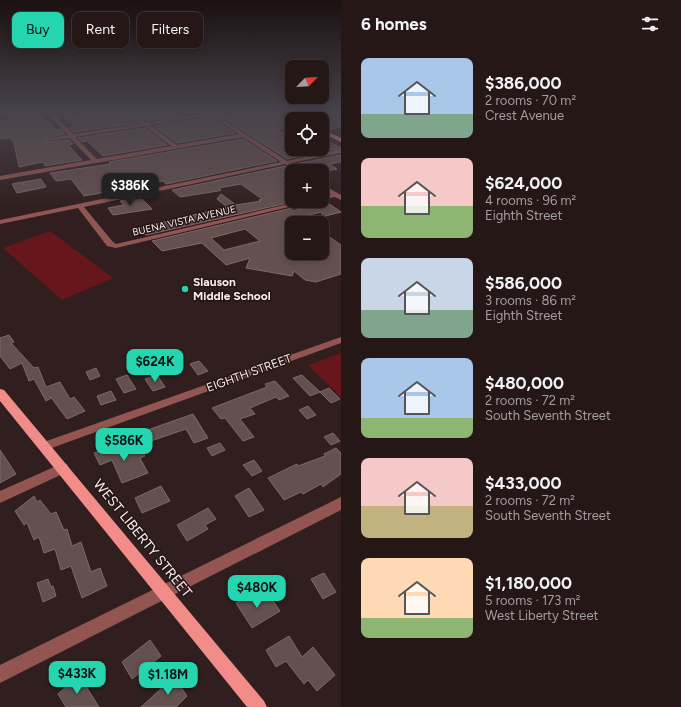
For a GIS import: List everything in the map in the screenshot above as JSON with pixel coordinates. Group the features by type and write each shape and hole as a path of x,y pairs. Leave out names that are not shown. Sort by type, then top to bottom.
{"main road":[{"name":"WEST LIBERTY STREET","path":"0,393 258,707"}],"street":[{"path":"80,145 95,161"},
{"path":"0,178 187,145"},
{"path":"260,145 289,164"},
{"path":"0,222 341,151"},
{"path":"329,191 338,197"},
{"name":"BUENA VISTA AVENUE","path":"79,205 110,244 116,246 285,207"},
{"name":"EIGHTH STREET","path":"45,446 341,340"},
{"path":"0,497 63,468"},
{"path":"0,674 341,503"}],"shaded area":[{"path":"50,231 113,278 62,300 3,248"},
{"path":"341,353 341,397 308,365"}],"building":[{"path":"14,145 68,145 82,160 45,166 43,162 19,167"},
{"path":"91,145 167,145 103,156"},
{"path":"208,145 252,145 277,161 166,184 163,181 131,187 134,191 115,195 112,191 84,196 71,179 56,181 50,173 110,164 109,162"},
{"path":"265,145 285,145 285,156 302,156 287,159"},
{"path":"329,145 335,145 341,148 329,150"},
{"path":"341,155 341,162 329,164 295,164"},
{"path":"329,164 337,169 329,171"},
{"path":"285,166 285,175 281,176 285,179 285,204 146,235 139,228 227,207 217,199 221,194 236,205 261,201 259,200 262,199 241,184 219,188 221,190 218,191 180,197 172,190"},
{"path":"41,179 46,187 17,193 12,184 22,182 24,185 23,182"},
{"path":"140,197 152,209 113,215 108,208 124,205 120,201"},
{"path":"329,204 341,212 326,216 322,216 322,212 305,216 285,216 285,260 319,260 322,262 322,260 329,260 329,237 341,245 341,274 316,282 305,280 294,271 292,276 246,268 250,258 226,265 202,243 162,251 152,241 292,208 292,211 306,208 329,208","holes":["245,229 260,241 224,250 211,238"]},
{"path":"9,335 14,342 11,343 34,368 38,367 46,387 60,382 70,399 74,397 85,411 67,419 50,396 51,398 46,401 34,379 29,381 22,363 10,369 0,356 0,338"},
{"path":"199,361 208,371 198,375 190,364"},
{"path":"96,368 100,376 90,380 86,372"},
{"path":"127,375 136,389 124,393 116,379"},
{"path":"157,375 165,387 153,391 145,379"},
{"path":"302,375 320,392 310,396 293,378"},
{"path":"275,381 289,396 279,400 276,397 250,408 255,414 240,419 254,437 243,441 225,418 221,419 212,408 267,387 265,384"},
{"path":"329,388 340,399 331,403 320,392"},
{"path":"111,391 116,400 101,405 97,396"},
{"path":"308,406 316,415 307,419 299,410"},
{"path":"193,414 208,438 194,443 186,429 145,443 139,433"},
{"path":"333,433 340,441 331,445 324,437"},
{"path":"220,443 225,450 212,456 207,448"},
{"path":"117,445 121,453 139,446 145,456 140,458 148,473 122,483 112,460 100,465 94,453"},
{"path":"336,448 341,453 341,474 323,487 321,484 303,494 301,492 284,500 268,478 297,464 298,466 325,456 324,454"},
{"path":"0,450 16,474 0,483"},
{"path":"254,460 262,471 252,476 243,465"},
{"path":"161,486 170,501 142,513 135,498"},
{"path":"249,488 264,510 249,517 235,496"},
{"path":"34,496 37,502 40,500 51,514 56,512 64,530 67,529 72,546 81,542 91,572 100,568 107,586 82,598 71,566 61,570 55,549 44,553 39,537 34,540 27,523 24,525 15,511"},
{"path":"208,508 216,519 205,525 208,529 187,541 177,525"},
{"path":"324,573 336,592 323,599 311,579"},
{"path":"48,579 51,587 53,586 56,596 43,602 37,583"},
{"path":"256,591 262,600 269,595 280,611 252,628 236,603"},
{"path":"289,636 302,657 313,647 335,675 317,691 308,680 304,684 286,661 276,667 266,650"},
{"path":"150,640 161,656 132,679 122,662"},
{"path":"79,675 99,707 66,707 58,694"},
{"path":"174,677 187,696 176,707 141,707"}],"place":[{"name":"Slauson Middle School","path":"185,289"}]}
